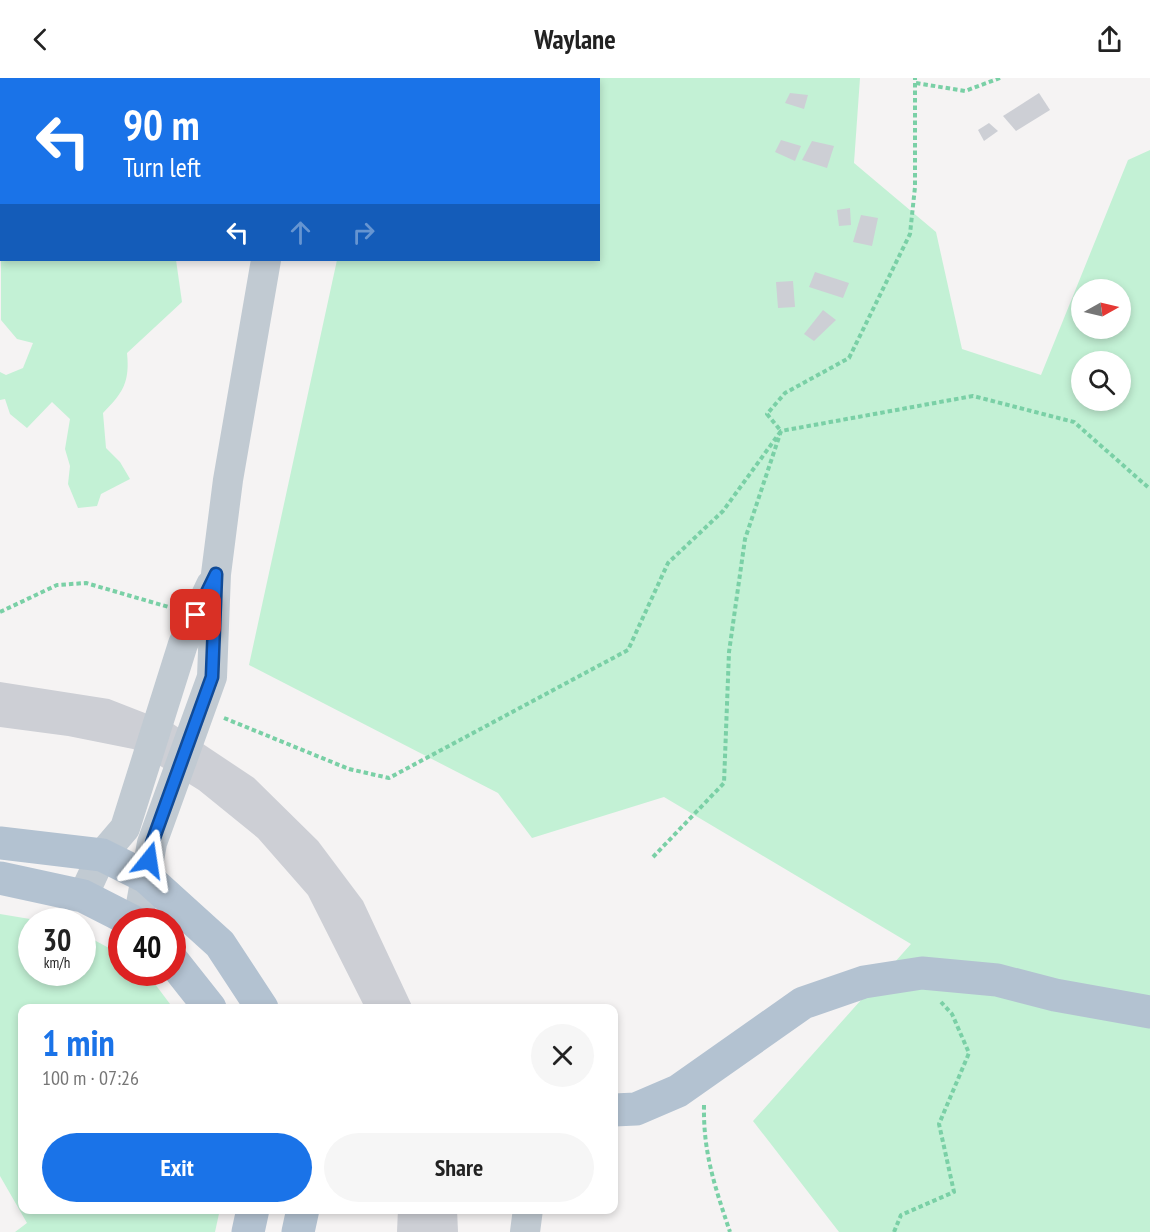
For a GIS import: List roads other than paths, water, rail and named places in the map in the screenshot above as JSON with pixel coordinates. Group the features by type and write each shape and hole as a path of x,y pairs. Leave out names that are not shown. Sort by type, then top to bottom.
{"main road":[{"path":"0,843 102,855 146,876 220,944 259,1004"},
{"path":"0,878 84,896 108,908"},
{"path":"618,1110 636,1109 678,1091 803,1003 864,982 922,973 997,980 1055,995 1150,1012"},
{"path":"186,978 207,1004"},
{"path":"248,1232 252,1214"},
{"path":"298,1232 302,1214"}],"street":[{"path":"140,908 152,843 212,677 216,574 228,480 266,261"},
{"path":"84,896 102,855 125,828 183,644 216,574"},
{"path":"525,1232 527,1214"}]}
